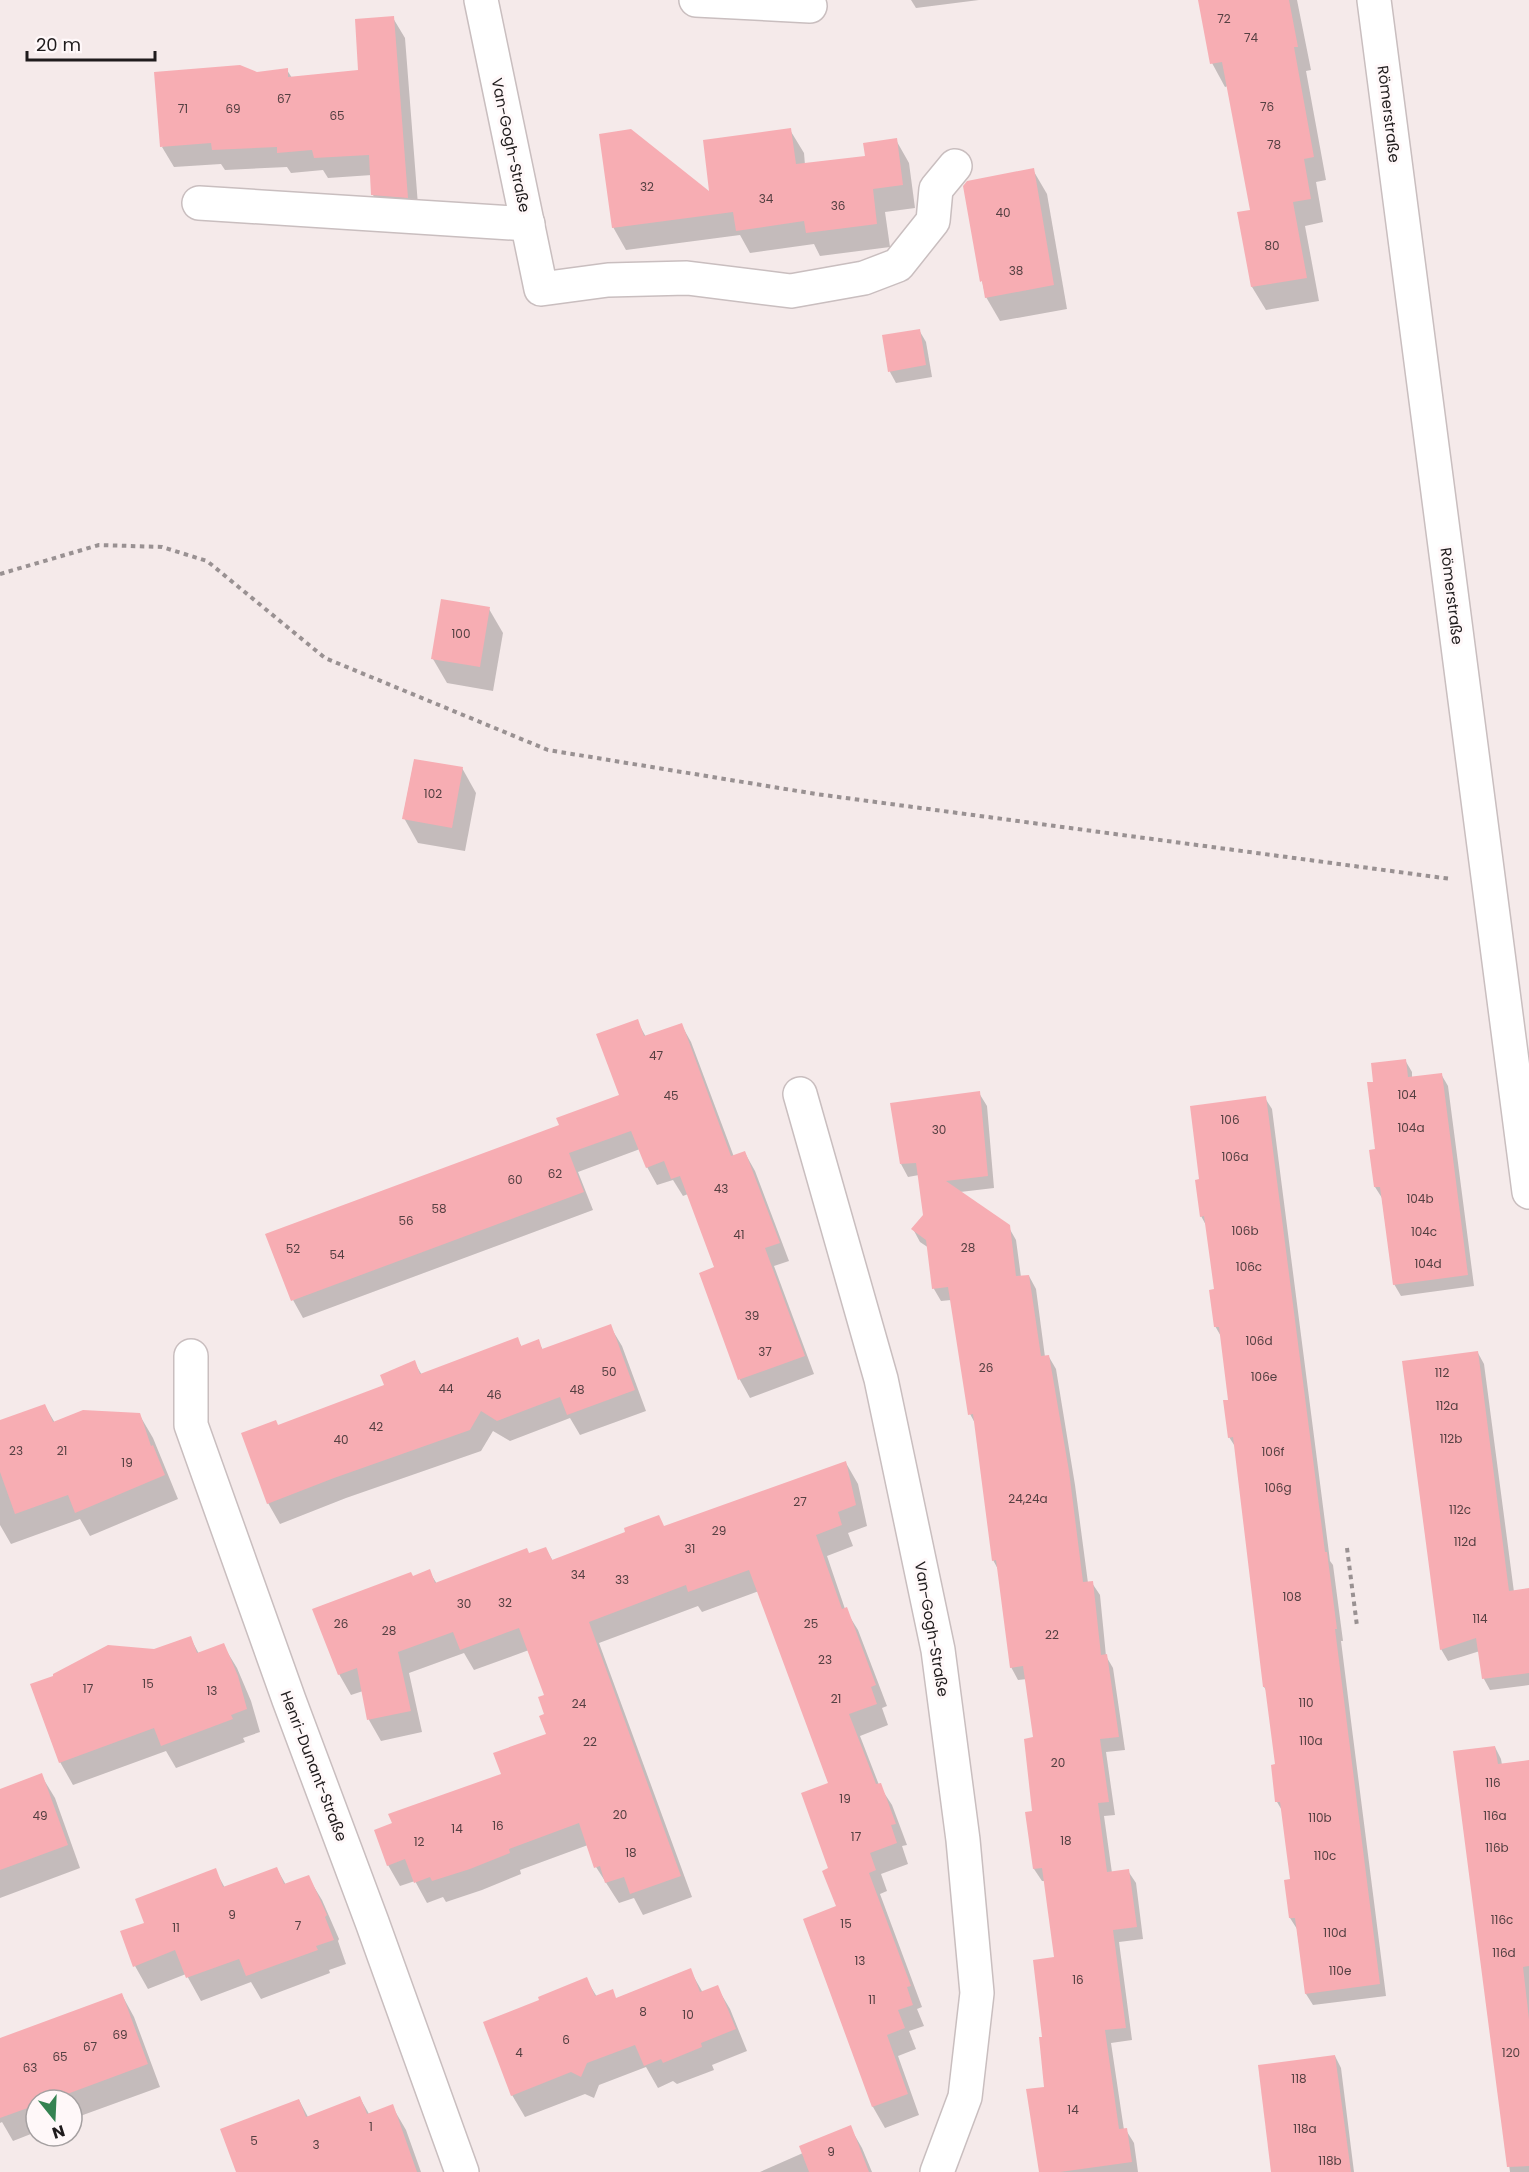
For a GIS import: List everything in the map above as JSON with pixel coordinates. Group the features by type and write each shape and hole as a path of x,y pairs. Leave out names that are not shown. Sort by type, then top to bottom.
{"street":[{"name":"Van-Gogh-Straße","path":"482,0 542,290 608,280 687,278 791,291 864,278 898,265 933,221 936,189 955,166"},
{"path":"696,0 810,6"},
{"name":"Römerstraße","path":"1374,0 1529,1192"},
{"path":"199,203 528,224"},
{"name":"Van-Gogh-Straße","path":"800,1094 881,1379 938,1650 963,1840 977,1993 965,2097 937,2172"},
{"name":"Henri-Dunant-Straße","path":"191,1356 191,1425 288,1701 372,1922 462,2172"}],"path":[{"path":"0,574 99,545 162,548 207,561 325,658 548,750 816,795 1490,885"},
{"path":"1347,1548 1357,1626"}],"building":[{"path":"1198,0 1289,0 1298,47 1294,47 1314,157 1304,159 1311,199 1293,202 1307,278 1251,287 1237,212 1250,210 1222,62 1210,64"},
{"path":"394,16 408,198 371,195 369,155 314,158 312,150 277,153 277,147 212,150 211,143 160,147 154,72 240,65 257,72 288,68 288,77 358,70 355,19"},
{"path":"791,128 796,164 865,156 863,143 897,138 903,185 873,189 877,224 806,233 804,221 736,231 733,212 612,228 599,134 631,129 709,191 703,140"},
{"path":"1034,168 1054,285 985,298 982,281 980,282 963,186 967,181"},
{"path":"920,329 926,365 888,372 882,335"},
{"path":"441,599 490,607 480,667 431,659"},
{"path":"414,759 463,767 452,828 402,819"},
{"path":"638,1019 644,1036 682,1023 731,1156 745,1151 780,1243 765,1248 805,1356 738,1380 699,1273 714,1267 680,1176 671,1179 664,1161 646,1168 631,1131 569,1153 584,1192 291,1301 265,1234 559,1125 556,1118 619,1095 596,1034"},
{"path":"1406,1059 1408,1077 1442,1073 1468,1275 1393,1285 1380,1187 1374,1187 1369,1150 1375,1149 1367,1082 1373,1082 1371,1063"},
{"path":"980,1091 988,1176 946,1181 1010,1225 1016,1276 1029,1275 1041,1356 1049,1355 1069,1471 1083,1582 1093,1581 1101,1655 1107,1654 1119,1737 1100,1739 1109,1802 1098,1803 1107,1872 1129,1869 1137,1927 1113,1930 1126,2028 1105,2030 1119,2129 1127,2128 1132,2162 1060,2172 1039,2172 1026,2089 1044,2087 1039,2037 1042,2037 1033,1960 1054,1957 1042,1868 1033,1869 1025,1812 1032,1811 1024,1739 1033,1737 1023,1666 1010,1668 996,1560 992,1561 973,1414 968,1415 948,1287 932,1289 926,1240 911,1229 923,1215 916,1163 900,1164 890,1103"},
{"path":"1266,1096 1337,1629 1335,1629 1380,1984 1305,1994 1295,1918 1289,1918 1284,1880 1290,1879 1280,1802 1275,1802 1271,1765 1275,1764 1265,1687 1263,1687 1233,1437 1228,1438 1223,1400 1228,1400 1219,1327 1214,1327 1209,1290 1214,1289 1204,1216 1200,1217 1195,1180 1199,1179 1190,1106"},
{"path":"611,1324 635,1390 567,1415 560,1397 497,1421 481,1411 470,1430 267,1504 241,1433 276,1420 278,1425 384,1385 380,1375 415,1360 420,1374 518,1337 521,1346 539,1339 542,1349"},
{"path":"1478,1351 1509,1591 1529,1588 1529,1673 1482,1679 1476,1638 1440,1650 1402,1361"},
{"path":"45,1404 53,1422 83,1410 140,1413 151,1446 153,1445 165,1475 75,1513 68,1495 15,1514 0,1472 0,1420"},
{"path":"846,1461 856,1505 838,1512 842,1525 816,1535 842,1609 847,1607 876,1685 871,1687 877,1704 849,1714 876,1784 881,1783 896,1824 891,1825 897,1843 870,1853 876,1870 869,1873 911,1986 907,1987 913,2005 898,2010 905,2028 887,2035 908,2094 872,2107 803,1919 836,1906 822,1871 828,1868 801,1793 828,1783 749,1570 688,1592 686,1585 589,1622 681,1876 630,1894 624,1877 605,1883 600,1866 594,1868 579,1823 509,1849 510,1853 470,1869 432,1881 430,1877 414,1883 405,1859 387,1866 374,1830 392,1823 388,1814 501,1774 493,1753 546,1734 539,1716 544,1714 538,1697 544,1695 519,1628 460,1650 453,1632 398,1652 411,1711 367,1720 357,1668 338,1675 312,1609 411,1572 413,1576 430,1569 435,1583 527,1548 529,1553 546,1547 552,1560 625,1532 624,1528 659,1515 664,1526"},
{"path":"191,1636 197,1653 224,1643 238,1676 247,1709 231,1715 233,1719 161,1746 154,1728 59,1763 30,1684 53,1676 108,1645 154,1649"},
{"path":"1495,1746 1498,1764 1529,1760 1529,1966 1523,1967 1529,2019 1529,2166 1507,2167 1453,1751"},
{"path":"42,1773 68,1845 0,1870 0,1789"},
{"path":"277,1867 284,1884 309,1875 327,1915 325,1917 334,1940 316,1946 318,1950 246,1976 239,1959 186,1978 175,1950 133,1967 120,1931 144,1923 135,1899 216,1868 223,1887"},
{"path":"691,1968 700,1992 718,1985 736,2029 701,2043 702,2047 663,2063 661,2059 644,2066 635,2045 587,2063 581,2077 571,2072 511,2096 483,2022 539,2000 538,1997 587,1977 595,1996 613,1989 616,1998"},
{"path":"122,1993 148,2064 83,2088 24,2088 24,2109 0,2118 0,2038"},
{"path":"1335,2055 1351,2172 1271,2172 1258,2065"},
{"path":"360,2096 367,2114 393,2104 417,2172 236,2172 220,2129 299,2099 306,2117"},
{"path":"851,2125 869,2172 809,2172 799,2146"}]}
